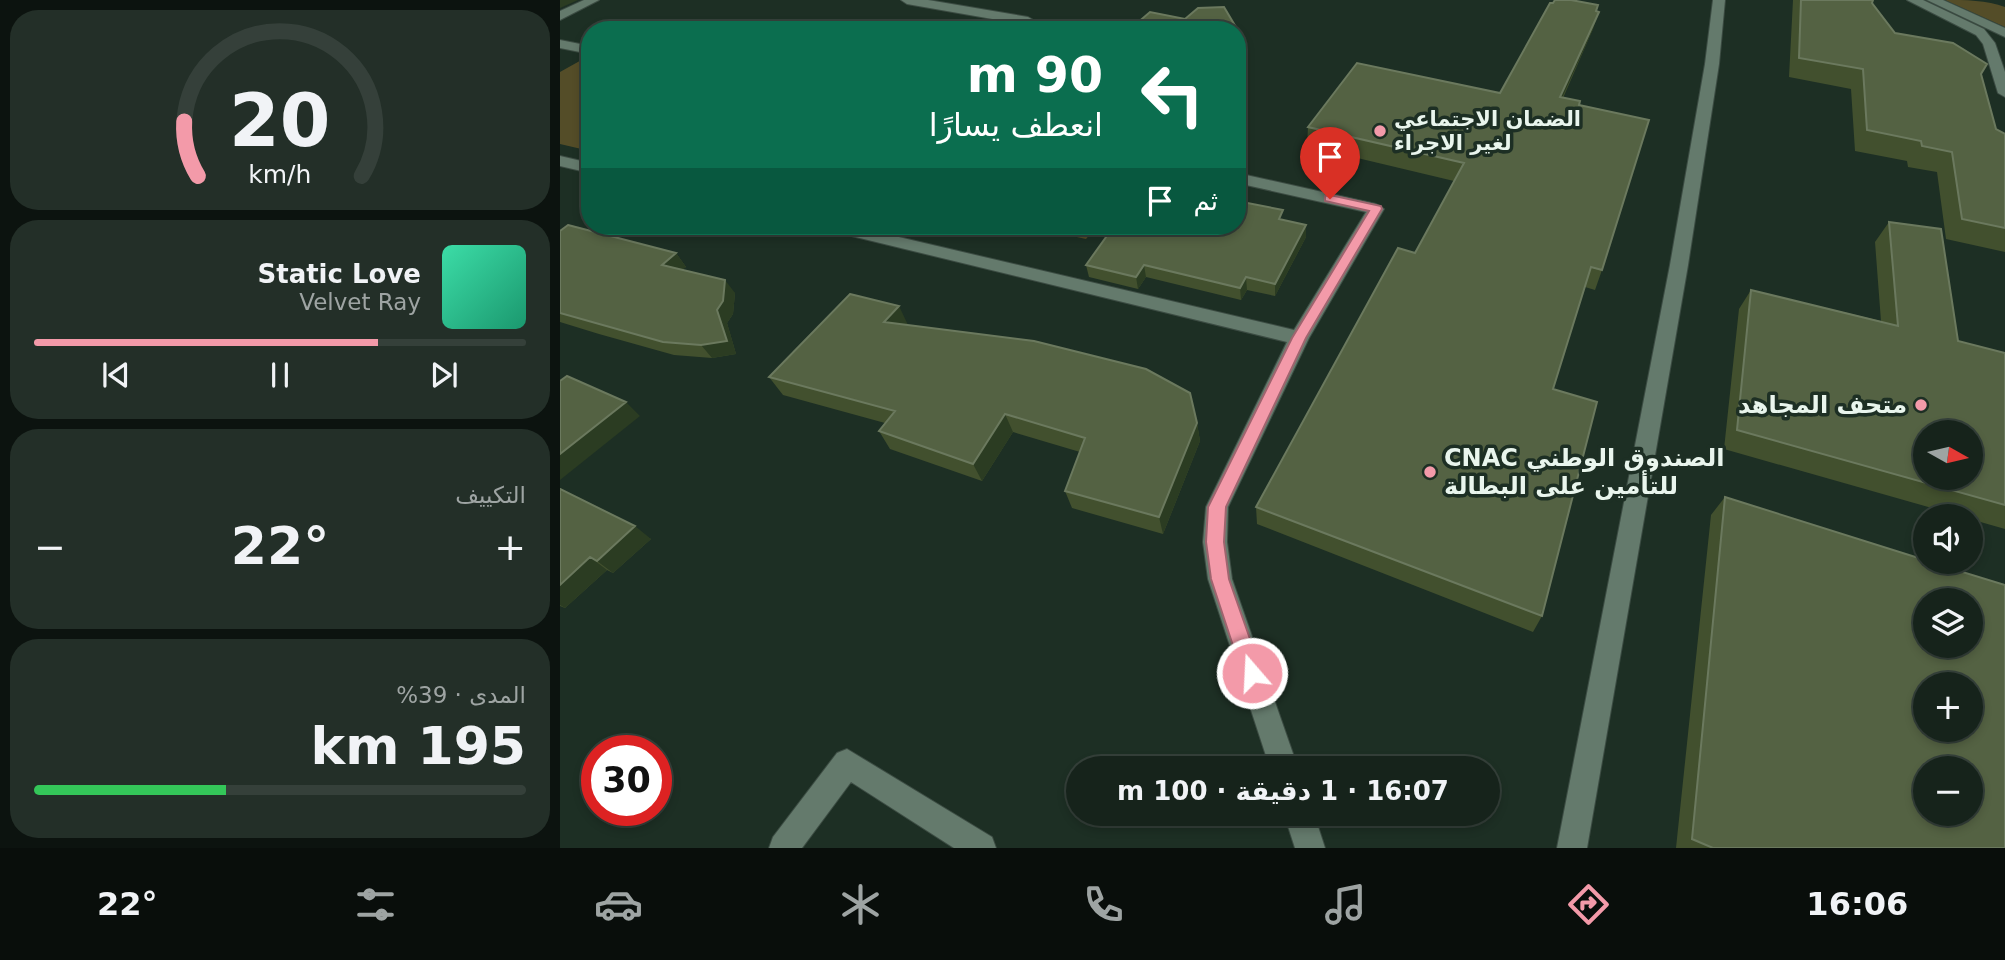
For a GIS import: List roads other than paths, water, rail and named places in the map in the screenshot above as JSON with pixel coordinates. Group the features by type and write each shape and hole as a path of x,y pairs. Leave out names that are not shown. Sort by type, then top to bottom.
{"street":[{"path":"560,16 593,0"},
{"path":"907,0 1030,21"},
{"path":"1572,848 1679,265 1712,64 1719,0"},
{"path":"1913,0 1980,32 1989,43 2005,93"},
{"path":"1933,0 2005,33"},
{"path":"560,44 581,48"},
{"path":"560,161 581,166"},
{"path":"1246,180 1376,209 1299,338 1217,507 1215,542 1220,579 1279,756"},
{"path":"869,235 1299,338"},
{"path":"784,848 847,763 981,848"},
{"path":"1303,826 1310,848"}],"place":[{"name":"الضمان الاجتماعي لغير الاجراء","path":"1380,131"},
{"name":"متحف المجاهد","path":"1921,405"},
{"name":"CNAC الصندوق الوطني للتأمين على البطالة","path":"1430,472"}]}
